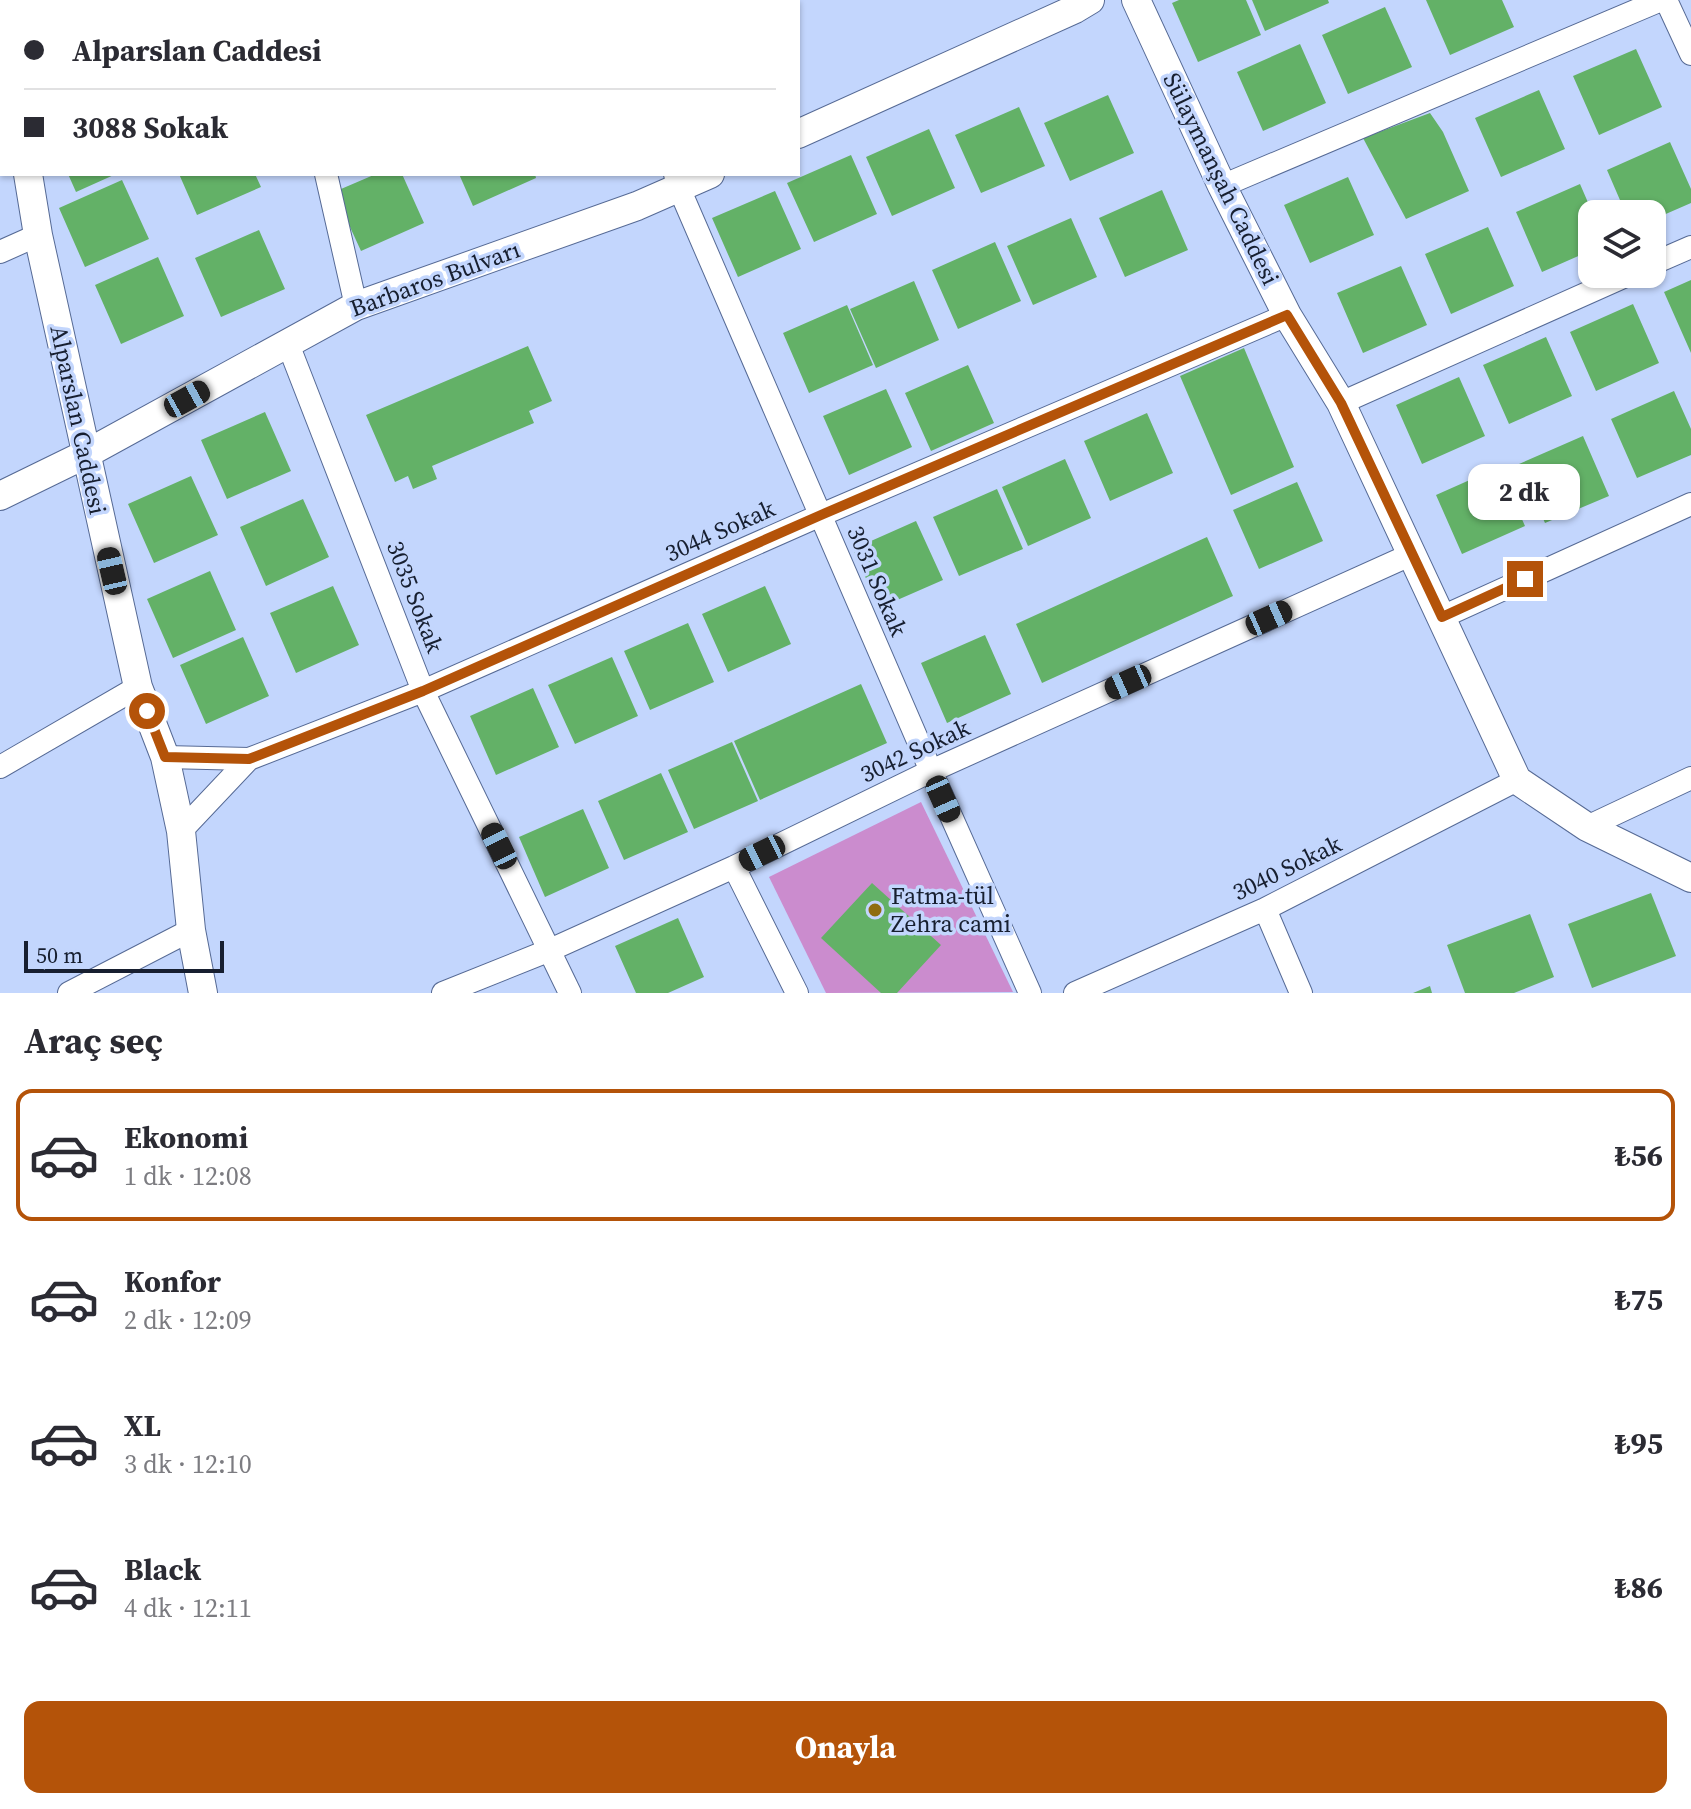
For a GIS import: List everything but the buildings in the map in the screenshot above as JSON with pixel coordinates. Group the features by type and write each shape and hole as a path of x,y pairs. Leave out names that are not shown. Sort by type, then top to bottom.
{"street":[{"path":"800,133 1090,0"},
{"name":"Sülaymanşah Caddesi","path":"1136,0 1222,186 1287,315 1341,403 1517,780"},
{"path":"1222,186 1664,0 1691,54"},
{"name":"Alparslan Caddesi","path":"28,176 38,235 138,687 165,757 181,831 191,930 203,993"},
{"path":"326,176 356,306"},
{"name":"Barbaros Bulvarı","path":"0,496 86,454 356,306 637,206 677,181 701,176"},
{"name":"3031 Sokak","path":"677,181 1030,993"},
{"path":"0,252 38,235"},
{"path":"1666,258 1691,247"},
{"path":"1341,403 1599,288"},
{"name":"3044 Sokak","path":"165,757 249,759 423,691 821,515 1287,315"},
{"name":"3035 Sokak","path":"288,344 423,691 570,993"},
{"path":"1442,617 1691,504"},
{"name":"3042 Sokak","path":"443,993 550,950 734,867 931,771 1410,555"},
{"path":"0,767 138,687"},
{"path":"181,831 249,759"},
{"path":"1587,827 1691,778"},
{"path":"1517,780 1587,827 1691,878"},
{"name":"3040 Sokak","path":"1075,993 1265,909 1517,780"},
{"path":"734,867 797,993"},
{"path":"1265,909 1301,993"},
{"path":"69,993 191,930"}],"shaded area":[{"path":"921,802 1013,992 826,993 769,877"}],"place":[{"name":"Fatma-tül Zehra cami","path":"875,910"}],"route":[{"path":"147,711 165,757 249,759 423,691 821,515 1287,315 1341,403 1410,555 1442,617 1525,579"}]}
